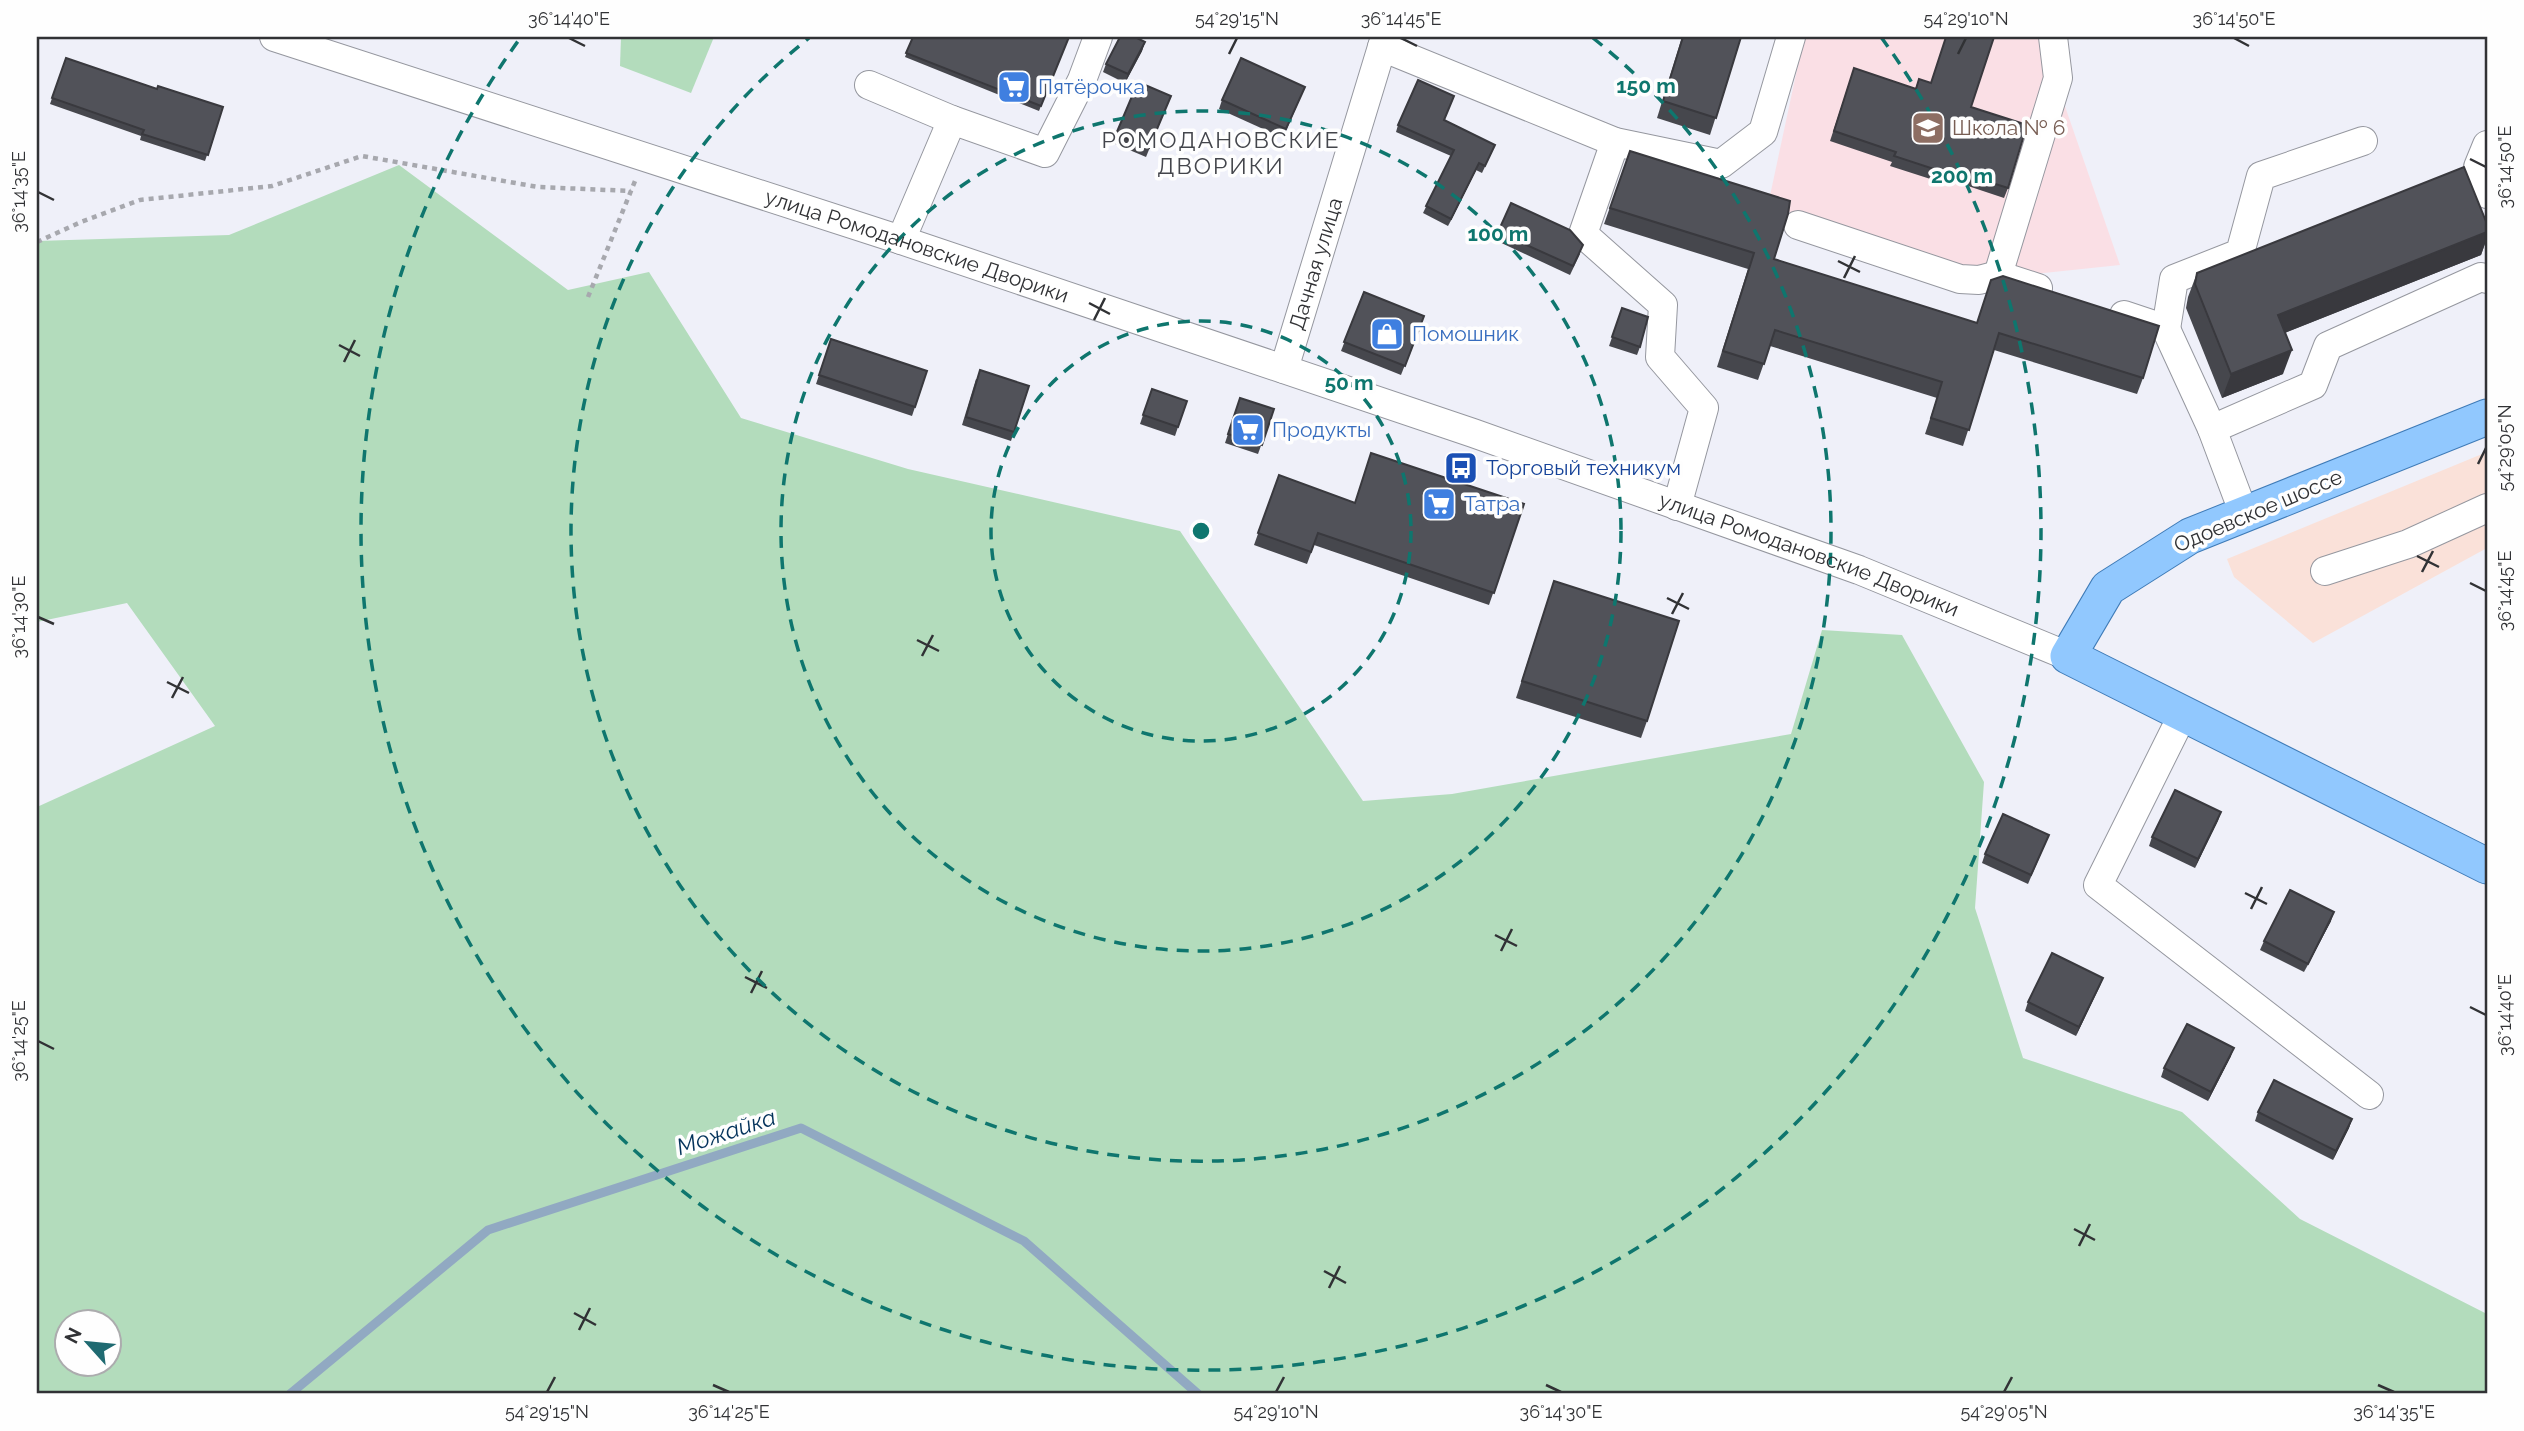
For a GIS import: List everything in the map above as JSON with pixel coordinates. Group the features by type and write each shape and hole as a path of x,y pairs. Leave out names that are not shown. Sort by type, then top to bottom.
{"main road":[{"name":"Одоевское шоссе","path":"2068,656 2108,588 2190,536 2487,417"},
{"path":"2068,656 2487,866"}],"street":[{"name":"улица Ромодановские Дворики","path":"274,37 901,240 1284,369 1859,570 2068,656"},
{"path":"869,85 953,120 1045,153 1082,79 1098,37"},
{"path":"1383,42 1615,142 1721,164 1763,132 1791,37"},
{"path":"1998,275 2058,78 2053,37"},
{"name":"Дачная улица","path":"1284,369 1383,42"},
{"path":"901,240 953,120"},
{"path":"2244,514 2212,429 2166,329 2174,279 2240,253 2261,176 2363,141"},
{"path":"1615,142 1583,234 1663,305 1660,357 1704,408 1677,506"},
{"path":"2487,145 2478,167 2487,194"},
{"path":"1798,225 1960,279 1979,280 1998,275 2063,296"},
{"path":"2212,429 2313,384 2328,346 2481,277 2487,279"},
{"path":"2101,308 2166,329"},
{"path":"2325,571 2408,544 2487,508"},
{"path":"2183,714 2098,885 2369,1095"}],"path":[{"path":"37,242 140,200 272,186 362,156 538,187 631,191"},
{"path":"588,297 645,158"}],"shaded area":[{"name":"Школа № 6","path":"1804,37 2041,37 2120,265 1997,278 1768,205"},
{"path":"2487,452 2487,548 2313,643 2234,577 2227,559"}],"green space":[{"path":"621,37 714,37 691,93 620,66"},
{"path":"399,165 568,290 649,272 741,418 908,469 1180,531 1363,801 1452,794 1791,734 1822,630 1902,635 1984,782 1975,908 2023,1058 2182,1112 2300,1219 2487,1314 2487,1394 37,1394 37,807 215,726 127,603 37,622 37,241 229,235"}],"building":[{"name":"Пятёрочка","path":"913,37 1069,37 1041,106 906,53"},
{"path":"1120,37 1135,37 1145,42 1128,74 1106,64"},
{"path":"1683,37 1741,37 1716,118 1663,101"},
{"path":"1946,37 1994,37 1971,107 2027,125 2008,188 1951,170 1949,174 1894,156 1896,152 1834,131 1854,68 1916,89 1919,79 1931,83"},
{"path":"66,58 157,89 158,86 223,107 208,155 142,134 144,130 52,98"},
{"path":"1241,58 1305,87 1286,129 1222,100"},
{"path":"1418,80 1454,96 1444,120 1495,145 1485,166 1479,163 1451,219 1426,206 1454,150 1398,125"},
{"path":"1138,82 1171,96 1149,148 1116,134"},
{"path":"1630,151 1790,201 1774,259 1977,323 1991,280 2003,276 2159,326 2143,378 1999,333 1969,430 1931,418 1942,382 1775,330 1764,364 1723,351 1754,253 1610,208"},
{"path":"2464,167 2487,224 2487,232 2278,315 2292,350 2231,374 2195,284 2197,273"},
{"path":"1511,203 1570,230 1583,245 1573,266 1498,232"},
{"path":"1364,292 1424,316 1405,366 1344,342"},
{"path":"1622,308 1648,317 1640,347 1612,337"},
{"path":"831,339 927,371 915,407 819,375"},
{"path":"980,370 1029,386 1014,432 966,417"},
{"path":"1152,389 1187,401 1178,427 1143,415"},
{"name":"Продукты","path":"1240,398 1274,409 1262,445 1228,434"},
{"path":"1371,453 1524,504 1494,593 1318,533 1311,552 1258,533 1279,475 1355,503"},
{"path":"1554,581 1679,621 1647,721 1522,681"},
{"path":"2175,790 2221,812 2198,859 2152,837"},
{"path":"2003,814 2049,835 2031,875 1985,854"},
{"path":"2290,890 2334,912 2308,964 2264,941"},
{"path":"2052,953 2103,978 2079,1027 2028,1002"},
{"path":"2187,1024 2234,1048 2211,1092 2164,1068"},
{"path":"2274,1080 2352,1119 2336,1151 2258,1112"}],"waterway":[{"name":"Можайка","path":"290,1394 488,1230 801,1128 1024,1241 1198,1394"}],"place":[{"name":"Пятёрочка","path":"1014,87"},
{"name":"Школа № 6","path":"1928,128"},
{"name":"Помошник","path":"1387,334"},
{"name":"Продукты","path":"1248,430"},
{"name":"Торговый техникум","path":"1461,468"},
{"name":"Татра","path":"1439,504"}],"district":[{"name":"РОМОДАНОВСКИЕ ДВОРИКИ","path":"1221,153"}]}
